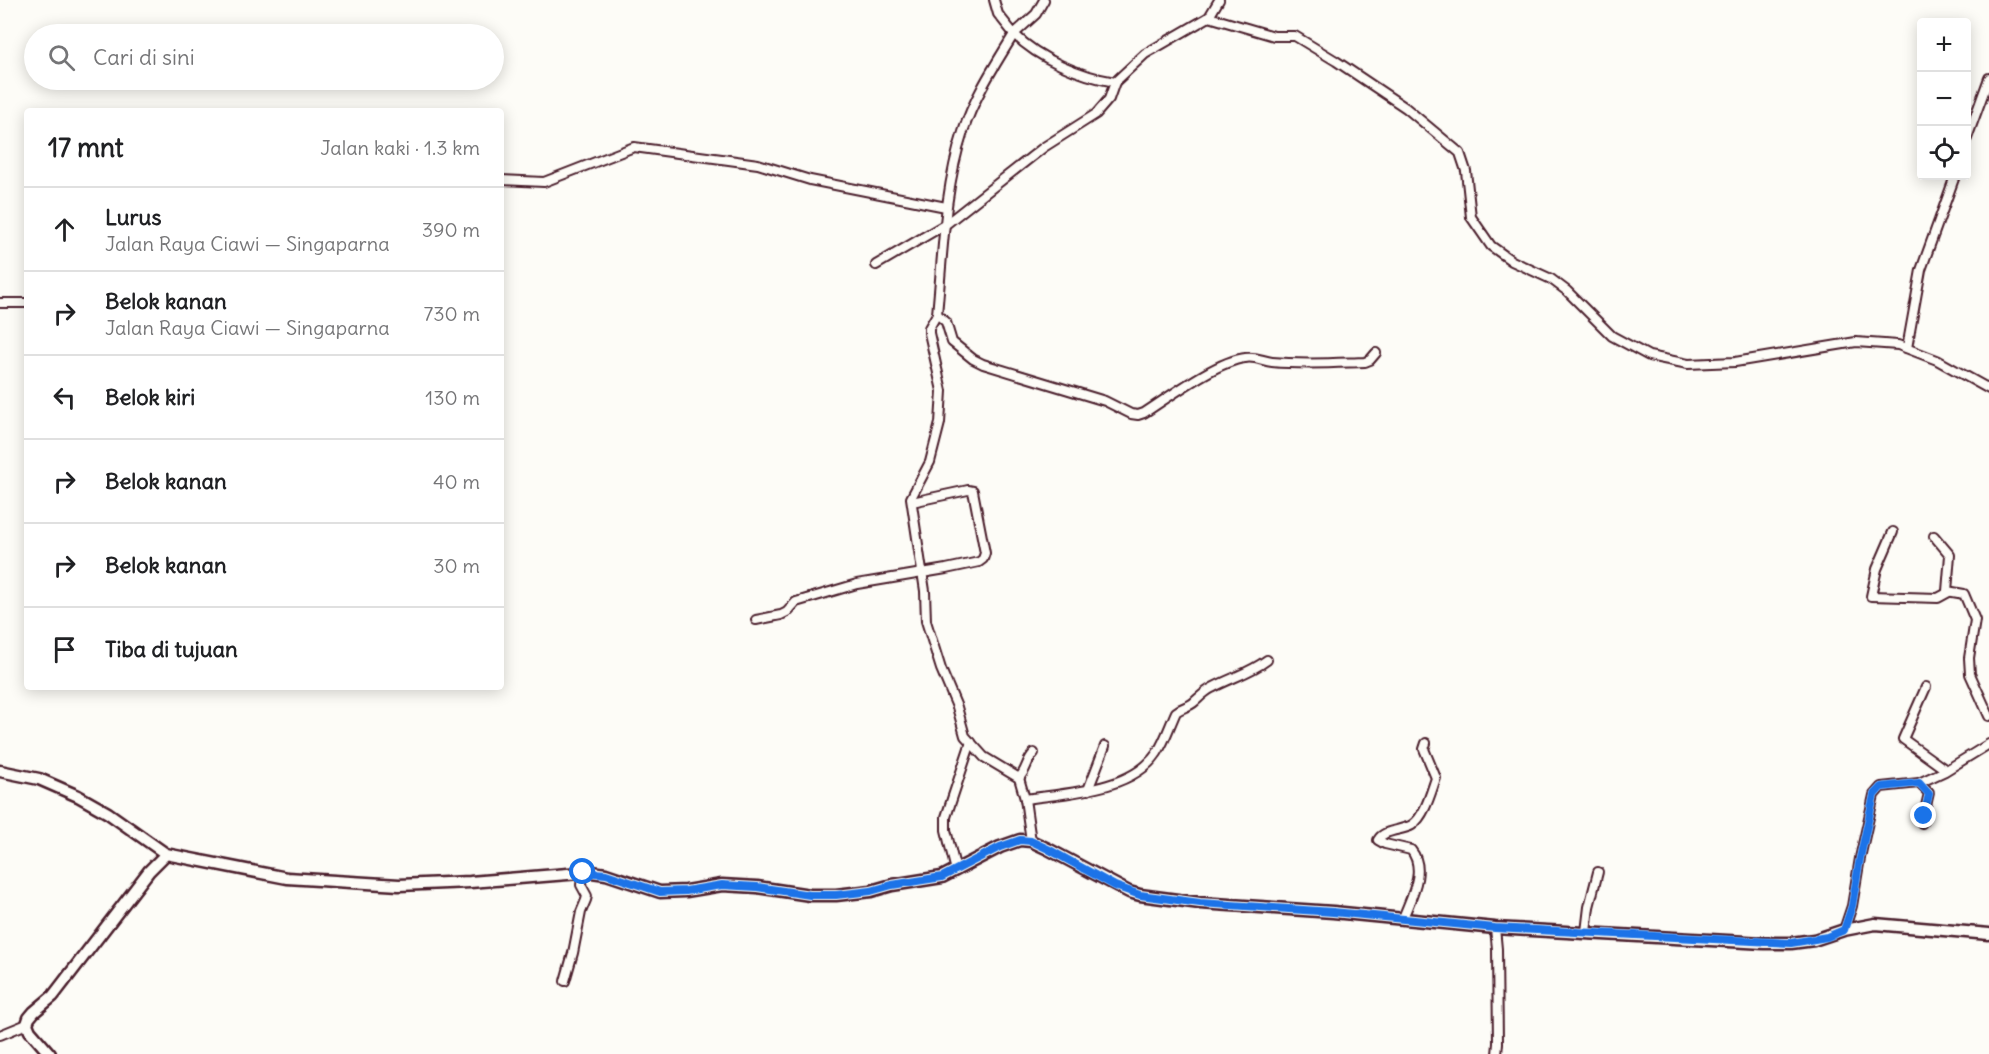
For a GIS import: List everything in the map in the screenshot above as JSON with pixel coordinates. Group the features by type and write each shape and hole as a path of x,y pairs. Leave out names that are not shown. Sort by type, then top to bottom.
{"main road":[{"path":"0,771 39,779 78,796 108,813 166,854 287,878 324,882 399,885 470,882 583,872 606,874 660,892 686,891 722,885 757,887 810,895 836,895 871,891 892,885 942,877 1020,840 1031,841 1115,886 1140,895 1200,903 1403,918 1495,928 1791,943 1827,937 1844,930 1875,924 1989,934"},
{"path":"50,1054 30,1031 27,1024 34,1012 53,996 149,871 166,854"}],"street":[{"path":"994,0 998,14 1026,46 1056,62 1098,79 1115,82"},
{"path":"1031,841 1026,799 1019,778 984,757 965,736 957,707 941,669 926,621 925,591 911,498 930,462 940,423 942,391 929,328 937,314 946,207 954,161 974,103 1014,34 1036,14 1044,0"},
{"path":"876,265 946,224 1044,147 1096,114 1109,99 1115,82 1145,54 1209,17 1219,0"},
{"path":"1209,17 1260,33 1294,36 1406,108 1460,153 1466,171 1471,217 1491,246 1512,261 1551,279 1567,291 1612,336 1649,356 1688,364 1736,362 1857,342 1898,345 1937,360 1989,389"},
{"path":"1971,127 1989,78"},
{"path":"504,180 544,182 634,147 758,164 810,180 946,207"},
{"path":"1906,348 1921,270 1954,180"},
{"path":"0,303 24,303"},
{"path":"937,314 946,322 952,342 978,361 1108,402 1138,415 1200,378 1242,358 1250,357 1272,362 1365,362 1376,353"},
{"path":"756,620 781,615 796,602 857,584 946,569 979,562 983,559 985,553 975,494 972,490 912,502"},
{"path":"1893,532 1877,569 1871,596 1938,598 1949,592 1962,593 1965,596 1975,620 1969,658 1970,674 1989,716"},
{"path":"1934,536 1950,555 1946,590 1949,592"},
{"path":"1026,799 1088,790 1109,785 1130,776 1150,762 1161,746 1176,712 1181,707 1191,704 1212,688 1267,660"},
{"path":"1926,687 1902,739 1946,770"},
{"path":"956,872 946,830 946,817 971,742"},
{"path":"1403,918 1418,874 1416,858 1411,850 1378,840 1382,835 1408,827 1420,816 1436,778 1424,748 1426,742"},
{"path":"1844,930 1852,906 1874,795 1881,787 1919,783 1989,744"},
{"path":"1088,790 1105,746"},
{"path":"1019,778 1025,772 1027,761 1034,753"},
{"path":"1919,783 1929,794 1923,823"},
{"path":"565,981 587,896 581,885 583,872"},
{"path":"1586,932 1589,907 1598,872"},
{"path":"1495,928 1497,1054"},
{"path":"0,1035 27,1024"}],"route":[{"path":"583,872 606,874 660,892 686,891 722,885 757,887 810,895 836,895 871,891 892,885 942,877 956,872 1000,847 1020,840 1031,841 1115,886 1140,895 1200,903 1333,912 1495,928 1791,943 1827,937 1844,930 1852,906 1860,858 1876,790 1899,784 1919,783 1929,794 1924,816"}]}
